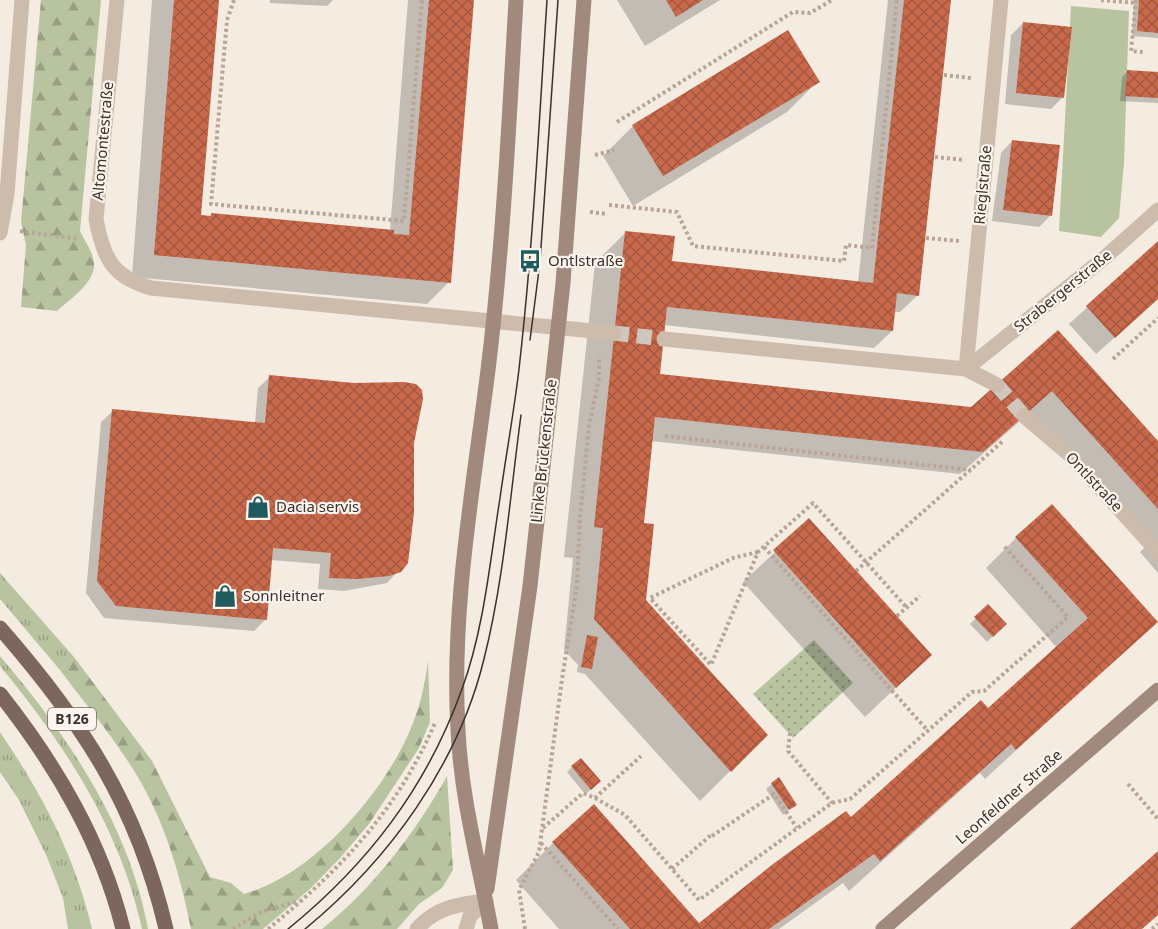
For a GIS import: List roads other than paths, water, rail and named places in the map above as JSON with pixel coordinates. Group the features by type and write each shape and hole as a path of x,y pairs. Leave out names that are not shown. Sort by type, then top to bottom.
{"main road":[{"name":"Linke Brückenstraße","path":"491,929 469,828 462,782 456,668 459,601 492,321 516,0"},
{"name":"Linke Brückenstraße","path":"486,900 530,586 558,327 584,0"},
{"name":"B126","path":"0,628 82,733 112,780 148,860 166,929"},
{"name":"Leonfeldner Straße","path":"883,929 1158,690"},
{"name":"B126","path":"0,694 25,725 87,824 108,877 123,929"}],"street":[{"path":"0,233 7,194 22,0"},
{"name":"Altomontestraße","path":"117,0 96,219 105,254 120,275 134,283 151,288 492,321"},
{"name":"Rieglstraße","path":"966,369 1001,0"},
{"name":"Strabergerstraße","path":"966,369 1103,259 1158,210"},
{"path":"492,321 614,333"},
{"path":"664,339 966,369 997,385"},
{"name":"Ontlstraße","path":"1024,416 1070,455 1158,552"},
{"path":"417,929 435,913 453,905 486,900"},
{"path":"466,929 470,916 486,900"}],"tunnel":[{"path":"614,333 664,339"},
{"path":"997,385 1024,416"}],"tram line":[{"path":"288,929 344,878 369,850 413,791 448,725 470,666 486,595 519,369 532,231 547,0"},
{"path":"530,340 540,262 558,0"},
{"path":"305,929 365,873 392,841 438,773 457,736 484,659 497,599 521,415"}],"place":[{"name":"Ontlstraße","path":"530,261"},
{"name":"Dacia servis","path":"258,507"},
{"name":"Sonnleitner","path":"225,596"}]}
